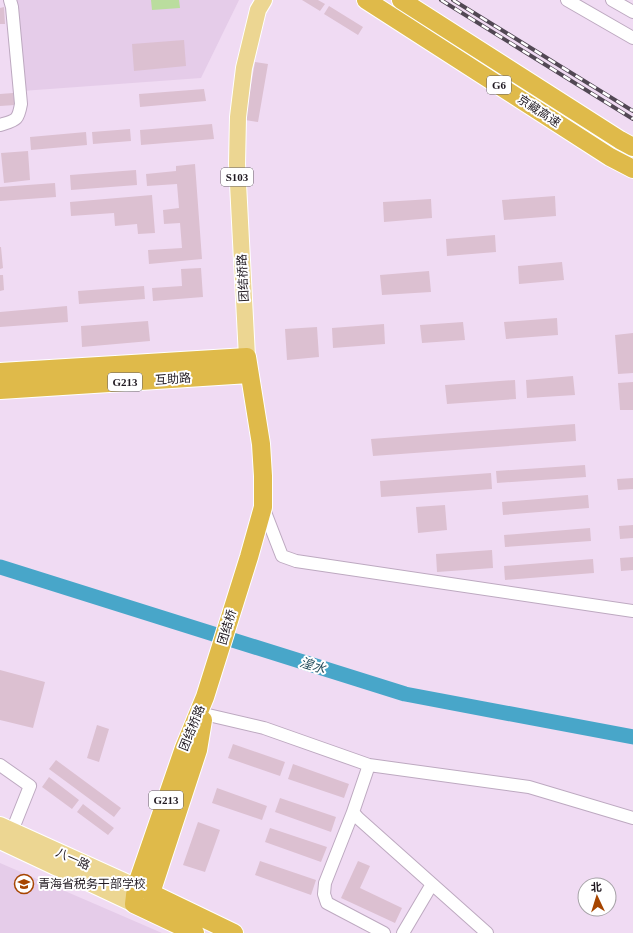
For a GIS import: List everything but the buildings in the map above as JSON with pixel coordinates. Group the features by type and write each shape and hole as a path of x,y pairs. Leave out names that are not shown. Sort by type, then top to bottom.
{"highway":[{"name":"京藏高速","path":"366,0 610,157 633,169"},
{"name":"京藏高速","path":"401,0 633,147"},
{"name":"互助路","path":"0,372 248,365"},
{"name":"互助路","path":"0,390 248,365"},
{"name":"团结桥路","path":"248,365 261,444 263,476 263,506 249,557"},
{"name":"团结桥","path":"205,706 249,557"},
{"name":"团结桥路","path":"140,895 184,748 205,706"},
{"name":"八一路","path":"140,895 195,933"},
{"name":"八一路","path":"140,895 234,933"}],"main road":[{"name":"团结桥路","path":"248,365 237,164 238,117 244,68 258,10 264,0"},
{"name":"八一路","path":"6,828 140,895"},
{"name":"八一路","path":"0,841 140,895"}],"street":[{"path":"0,125 15,120 19,115 20,104 12,7 10,0"},
{"path":"567,0 633,38"},
{"path":"612,0 633,12"},
{"path":"263,506 282,556 296,561 633,611"},
{"path":"205,706 368,765 529,787 633,818"},
{"path":"0,765 30,786 6,828"},
{"path":"368,765 353,812 326,877 324,890 327,903 384,933"},
{"path":"353,812 487,933"},
{"path":"403,933 432,884"}],"shaded area":[{"path":"16,0 239,0 201,78 22,91"},
{"name":"青海省税务干部学校","path":"0,863 95,904 162,933 0,933"}],"green space":[{"path":"151,0 179,0 180,8 152,10"}],"waterway":[{"name":"湟水","path":"0,567 405,694 633,737"}],"railway":[{"path":"441,0 633,119"},
{"path":"453,0 633,111"}],"place":[{"name":"青海省税务干部学校","path":"24,884"}]}
